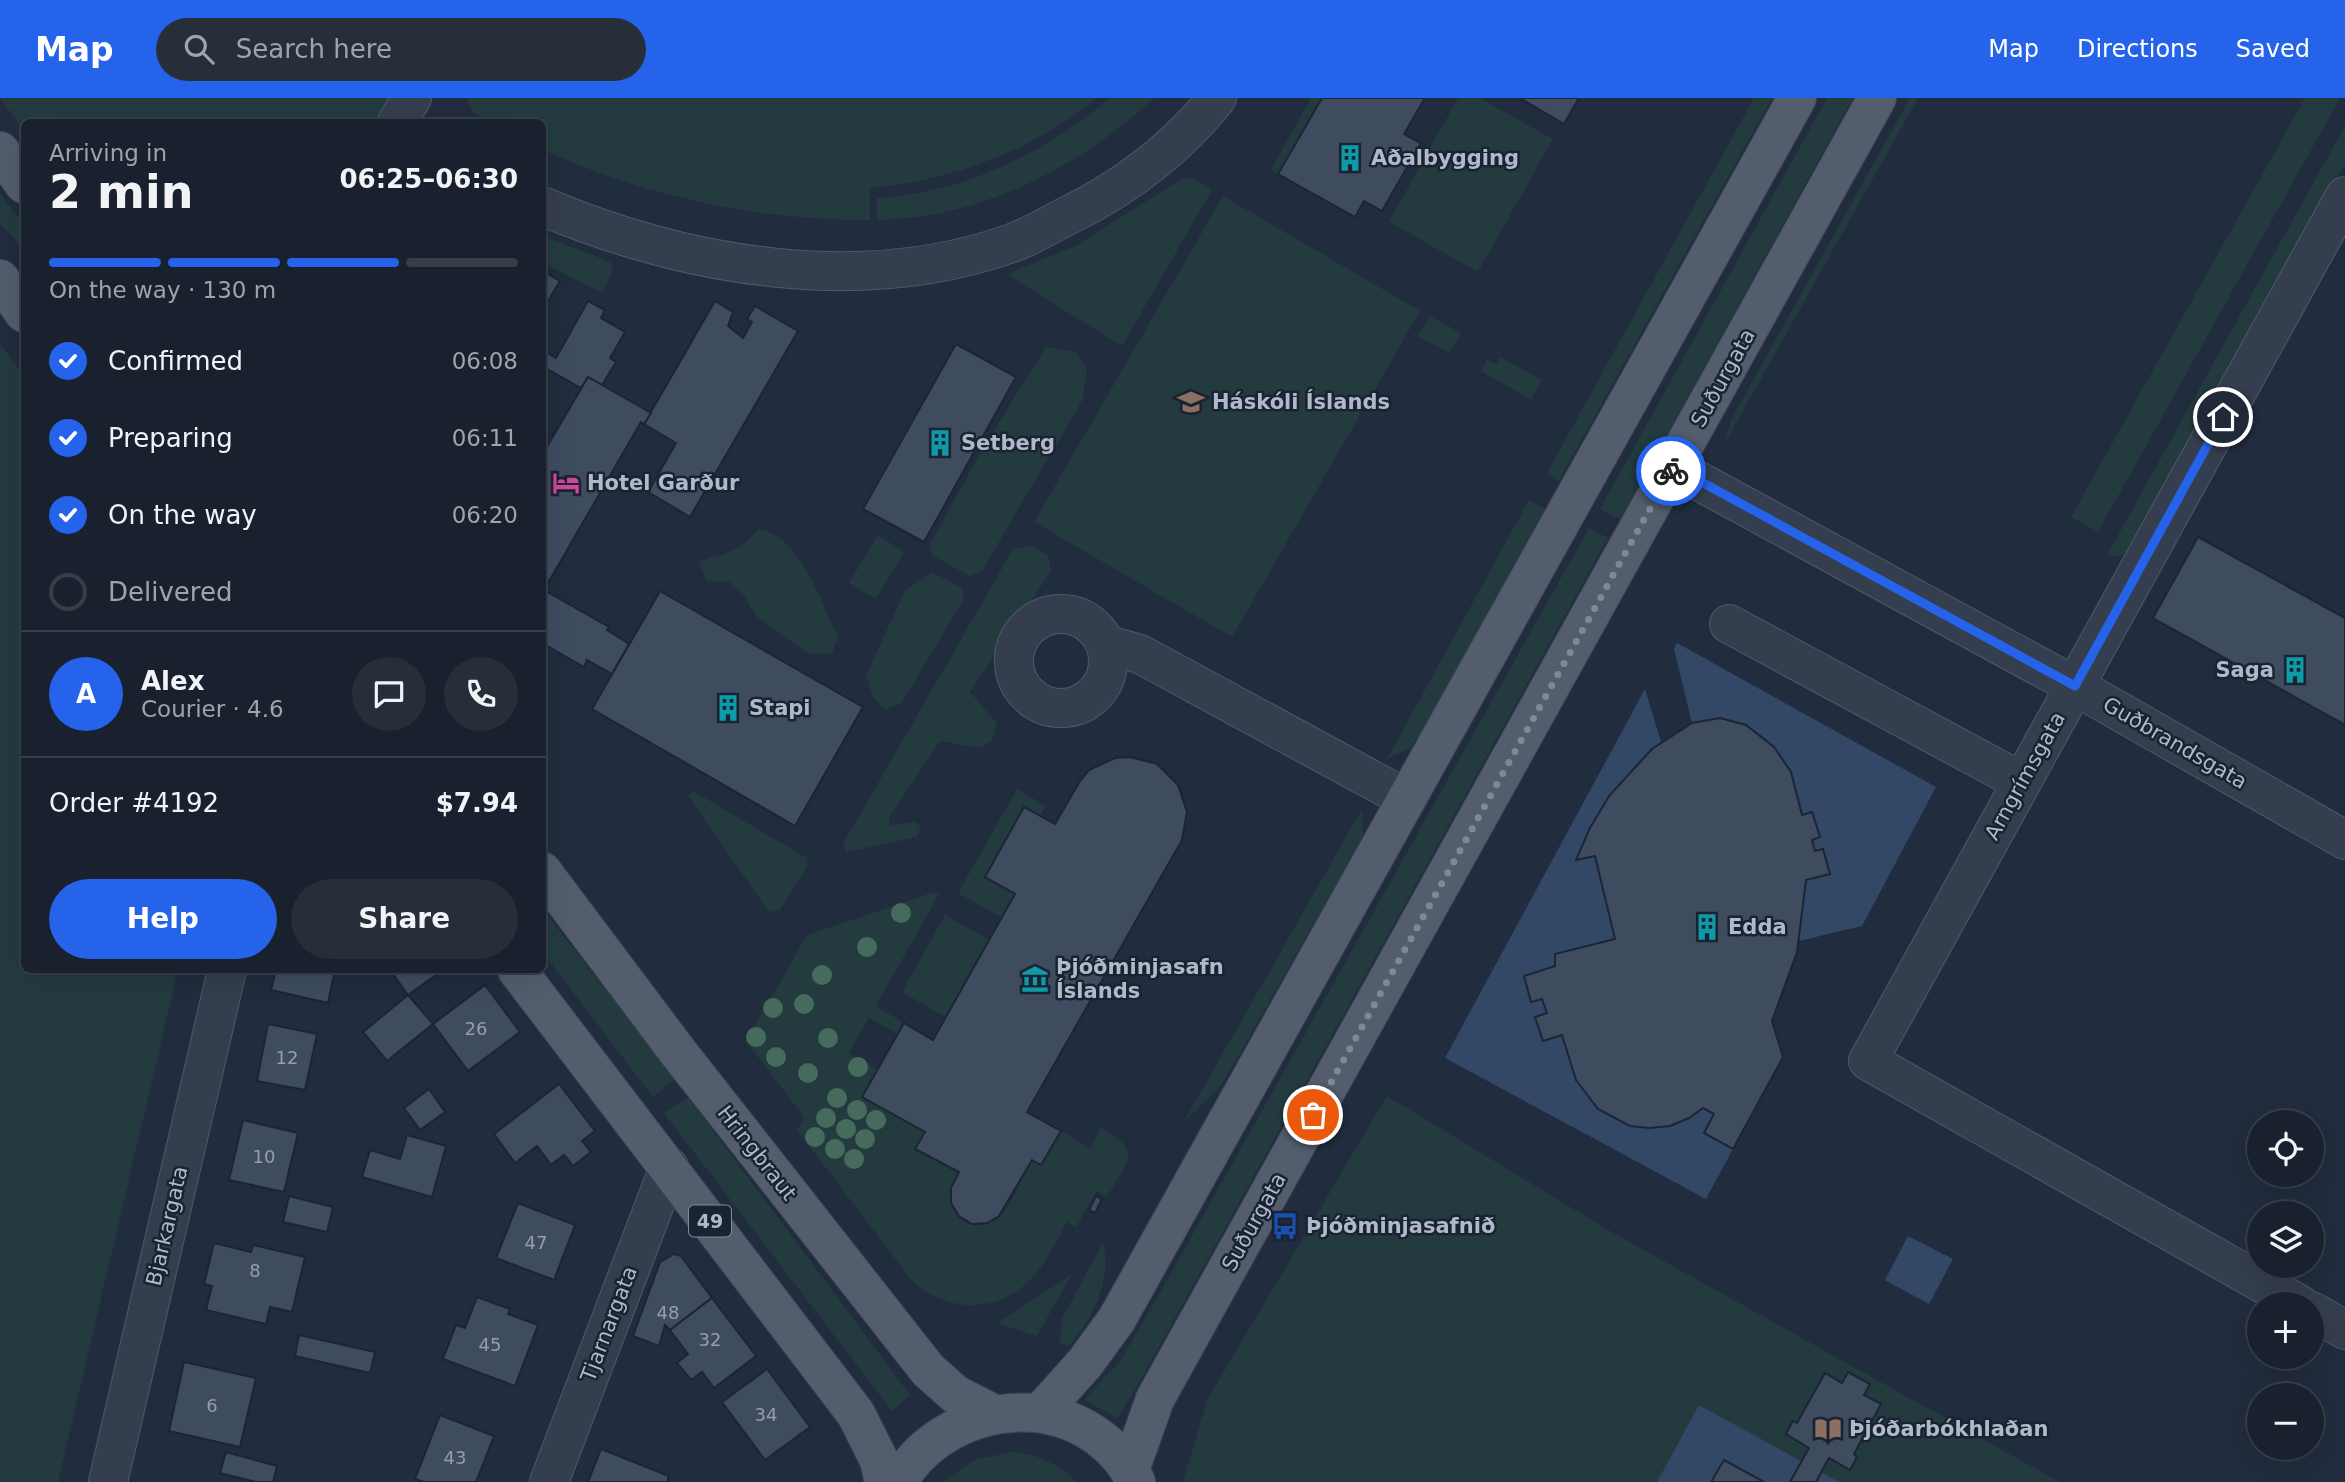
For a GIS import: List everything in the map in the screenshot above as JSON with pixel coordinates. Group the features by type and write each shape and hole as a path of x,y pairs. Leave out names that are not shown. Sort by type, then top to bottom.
{"main road":[{"path":"1040,1413 1085,1363 1117,1319 1797,98"},
{"name":"Suðurgata","path":"1133,1476 1155,1399 1877,98"},
{"path":"0,151 21,180"},
{"path":"0,251 21,269"},
{"path":"0,279 21,309"},
{"name":"Hringbraut","path":"546,876 678,1052 928,1370 956,1394 992,1413"},
{"name":"49","path":"519,973 856,1414 880,1460 884,1482"},
{"path":"898,1482 909,1462 937,1436 964,1422 992,1413 1040,1413 1074,1424 1105,1443 1133,1476"}],"street":[{"path":"399,119 412,98"},
{"path":"546,207 588,225 656,247 753,264 838,272 925,265 1013,243 1099,200 1155,163 1217,98"},
{"name":"Arngrímsgata","path":"2278,1292 1868,1061 2345,196"},
{"name":"Guðbrandsgata","path":"1674,467 2075,686 2345,840"},
{"path":"1729,624 2022,782"},
{"path":"1105,644 1140,654 1406,799"},
{"name":"Bjarkargata","path":"108,1482 226,973"},
{"name":"Tjarnargata","path":"549,1482 669,1167"},
{"path":"2324,1318 2345,1330"}],"green space":[{"path":"0,98 389,98 377,119 21,119 21,127"},
{"path":"467,98 1096,98 1045,134 990,160 931,178 870,188 870,220 785,216 703,203 662,193 582,167 546,151 546,119 485,119 471,109"},
{"path":"1110,98 1154,98 1094,146 1061,167 1026,184 991,199 954,210 877,220 877,198 941,188 1001,167 1058,136"},
{"path":"1311,98 1322,98 1278,174 1271,169"},
{"path":"1458,98 1480,98 1553,139 1478,272 1389,222"},
{"path":"1754,98 1772,98 1558,482 1547,473"},
{"path":"1827,98 1853,98 1620,519 1600,509"},
{"path":"1910,98 1918,98 1724,445 1731,420"},
{"path":"2305,98 2340,98 2098,532 2071,517"},
{"path":"2345,126 2345,164 2132,548 2122,556 2107,555"},
{"path":"1183,178 1197,180 1212,190 1122,346 1009,276 1012,272 1075,246"},
{"path":"0,193 21,221 21,246 0,224"},
{"path":"1223,196 1420,311 1232,637 1034,522"},
{"path":"546,237 611,262 613,271 602,293 546,265"},
{"path":"1430,316 1461,333 1449,353 1418,336"},
{"path":"0,344 21,372 21,973 177,973 58,1482 0,1482"},
{"path":"1046,347 1076,352 1087,370 1083,399 982,571 969,576 933,556 929,546 987,441"},
{"path":"1500,357 1542,380 1531,400 1481,371 1487,360 1496,364"},
{"path":"1529,500 1545,509 1424,729 1409,749 1387,759"},
{"path":"1589,528 1608,538 1134,1392 1117,1418 1084,1400 1120,1361 1149,1312"},
{"path":"758,529 773,533 786,543 807,572 838,637 832,654 807,653 756,616 743,594 729,582 706,580 699,561 732,551 746,542"},
{"path":"878,535 904,552 876,599 849,583"},
{"path":"1032,546 1048,555 1051,571 970,692 997,723 992,741 980,748 940,741 889,818 890,826 914,822 921,826 917,837 846,852 843,844 1013,549"},
{"path":"932,572 962,588 964,599 901,704 885,709 873,698 866,675 905,591"},
{"path":"1017,789 1046,806 1040,816 1024,807 985,877 1015,894 1002,918 958,893"},
{"path":"693,791 807,858 807,866 780,910 769,912 688,796"},
{"path":"1362,809 1363,837 1221,1086 1183,1123"},
{"path":"934,892 939,894 876,1006 904,1023 898,1034 869,1018 849,1053 878,1070 862,1097 925,1132 916,1149 959,1172 952,1195 954,1206 958,1215 972,1225 983,1225 1000,1216 1011,1201 1032,1160 1041,1165 1061,1131 1090,1148 1101,1127 1115,1136 1128,1151 1126,1165 1107,1197 1097,1191 1076,1227 1067,1222 1033,1277 1004,1299 987,1304 970,1305 937,1298 909,1277 797,1130 804,1117 746,1041 807,935"},
{"path":"546,913 675,1079 653,1097 546,957"},
{"path":"945,915 989,940 945,1017 902,992"},
{"path":"1387,1096 1610,1231 2060,1482 1183,1482 1207,1400"},
{"path":"688,1097 910,1395 892,1411 664,1113"},
{"path":"1103,1242 1105,1270 1099,1297 1086,1323 1069,1346 1060,1343 1062,1319"},
{"path":"1071,1275 1037,1336 997,1323"},
{"path":"1010,1452 1046,1460 1076,1482 944,1482 972,1461"}],"water":[{"path":"1677,643 1936,787 1862,926 1799,941 1806,880 1830,873 1823,849 1815,851 1812,840 1820,837 1813,812 1802,815 1790,774 1780,756 1752,729 1734,722 1714,719 1692,723 1674,649"},
{"path":"1645,689 1661,742 1622,781 1577,859 1595,856 1615,939 1555,954 1555,966 1524,976 1531,1002 1542,999 1547,1013 1536,1017 1542,1041 1562,1035 1580,1084 1600,1109 1629,1124 1647,1126 1676,1122 1703,1108 1714,1114 1704,1133 1733,1149 1706,1199 1445,1058"},
{"path":"1908,1236 1953,1259 1929,1304 1885,1280"},
{"path":"1699,1405 1839,1482 1764,1482 1724,1460 1711,1482 1657,1482"}],"building":[{"name":"Aðalbygging","path":"1322,98 1425,98 1404,134 1421,143 1382,211 1364,201 1355,217 1278,174"},
{"name":"Aðalbygging","path":"1520,98 1579,98 1564,124"},
{"path":"546,273 560,281 546,304"},
{"path":"588,301 605,310 601,318 625,332 610,358 616,362 602,385 588,377 581,388 546,368 546,352 556,358"},
{"path":"715,301 733,312 728,326 743,338 752,322 747,319 755,306 798,331 690,517 648,492 676,443 644,424"},
{"name":"Setberg","path":"956,344 1016,377 924,542 863,509"},
{"path":"588,377 651,413 644,424 641,422 546,587 546,448"},
{"name":"Saga","path":"2198,537 2345,618 2345,725 2153,618"},
{"path":"546,591 609,627 607,630 629,644 612,674 587,660 584,667 546,645"},
{"name":"Stapi","path":"660,591 863,707 795,826 592,709"},
{"name":"Edda","path":"1720,718 1746,725 1774,747 1791,772 1802,815 1812,812 1820,837 1812,840 1815,851 1823,849 1830,874 1806,880 1797,952 1772,1021 1783,1057 1733,1149 1704,1133 1714,1114 1703,1108 1670,1126 1650,1128 1630,1126 1598,1109 1576,1080 1562,1035 1543,1041 1535,1017 1547,1013 1542,999 1531,1002 1524,976 1555,966 1555,954 1615,939 1595,856 1576,860 1590,828 1609,796 1652,749 1692,723"},
{"name":"Þjóðminjasafn Íslands","path":"1130,757 1157,764 1178,785 1187,812 1182,840 1027,1112 1061,1131 1041,1165 1032,1160 999,1216 987,1223 972,1224 959,1216 951,1203 951,1188 959,1172 915,1149 925,1132 862,1097 904,1023 933,1040 1015,894 985,877 1024,807 1055,824 1089,770 1115,758"},
{"path":"275,973 334,973 328,1003 271,990"},
{"path":"392,973 439,973 408,995"},
{"path":"485,985 520,1032 468,1071 433,1024"},
{"path":"408,995 433,1024 387,1061 363,1032"},
{"path":"268,1024 317,1034 305,1090 257,1081"},
{"path":"559,1084 595,1131 582,1141 591,1152 573,1166 564,1155 551,1165 537,1146 515,1163 494,1134"},
{"path":"429,1089 445,1112 420,1130 404,1108"},
{"path":"243,1120 298,1133 284,1192 229,1180"},
{"path":"407,1135 446,1146 432,1197 362,1177 370,1150 400,1159"},
{"path":"289,1196 333,1207 327,1232 283,1222"},
{"path":"1096,1196 1102,1199 1095,1213 1089,1210"},
{"path":"518,1203 575,1225 554,1280 496,1258"},
{"path":"214,1243 251,1252 253,1245 305,1257 292,1312 270,1307 266,1324 206,1310 212,1286 204,1284"},
{"path":"674,1254 681,1256 712,1298 670,1330 665,1325 659,1346 633,1336 660,1262"},
{"path":"477,1297 510,1309 508,1314 538,1325 515,1386 443,1359 456,1325 465,1328"},
{"path":"712,1298 756,1356 714,1388 702,1372 691,1380 677,1363 688,1354 670,1330"},
{"path":"299,1335 375,1352 370,1373 295,1356"},
{"path":"184,1362 256,1378 240,1447 169,1431"},
{"path":"767,1369 810,1427 765,1460 722,1402"},
{"name":"Þjóðarbókhlaðan","path":"1848,1372 1870,1384 1864,1395 1881,1404 1854,1454 1857,1457 1850,1470 1829,1458 1816,1482 1790,1482 1809,1448 1786,1434 1793,1421 1797,1423 1825,1373 1842,1383"},
{"path":"440,1415 494,1436 476,1482 424,1482 415,1479"},
{"path":"601,1449 669,1476 667,1482 588,1482"},
{"path":"226,1452 277,1466 273,1482 256,1482 220,1473"},
{"path":"1724,1460 1764,1482 1711,1482"}],"way so far":[{"path":"1313,1115 1671,471"}],"place":[{"name":"Aðalbygging","path":"1350,158"},
{"name":"Háskóli Íslands","path":"1191,402"},
{"name":"Setberg","path":"940,443"},
{"name":"Hotel Garður","path":"566,483"},
{"name":"Saga","path":"2295,670"},
{"name":"Stapi","path":"728,708"},
{"name":"Edda","path":"1707,927"},
{"name":"Þjóðminjasafn Íslands","path":"1035,979"},
{"name":"Þjóðminjasafnið","path":"1285,1226"},
{"name":"Þjóðarbókhlaðan","path":"1828,1429"}],"route":[{"path":"1671,471 1674,467 2075,686 2223,417"}]}
